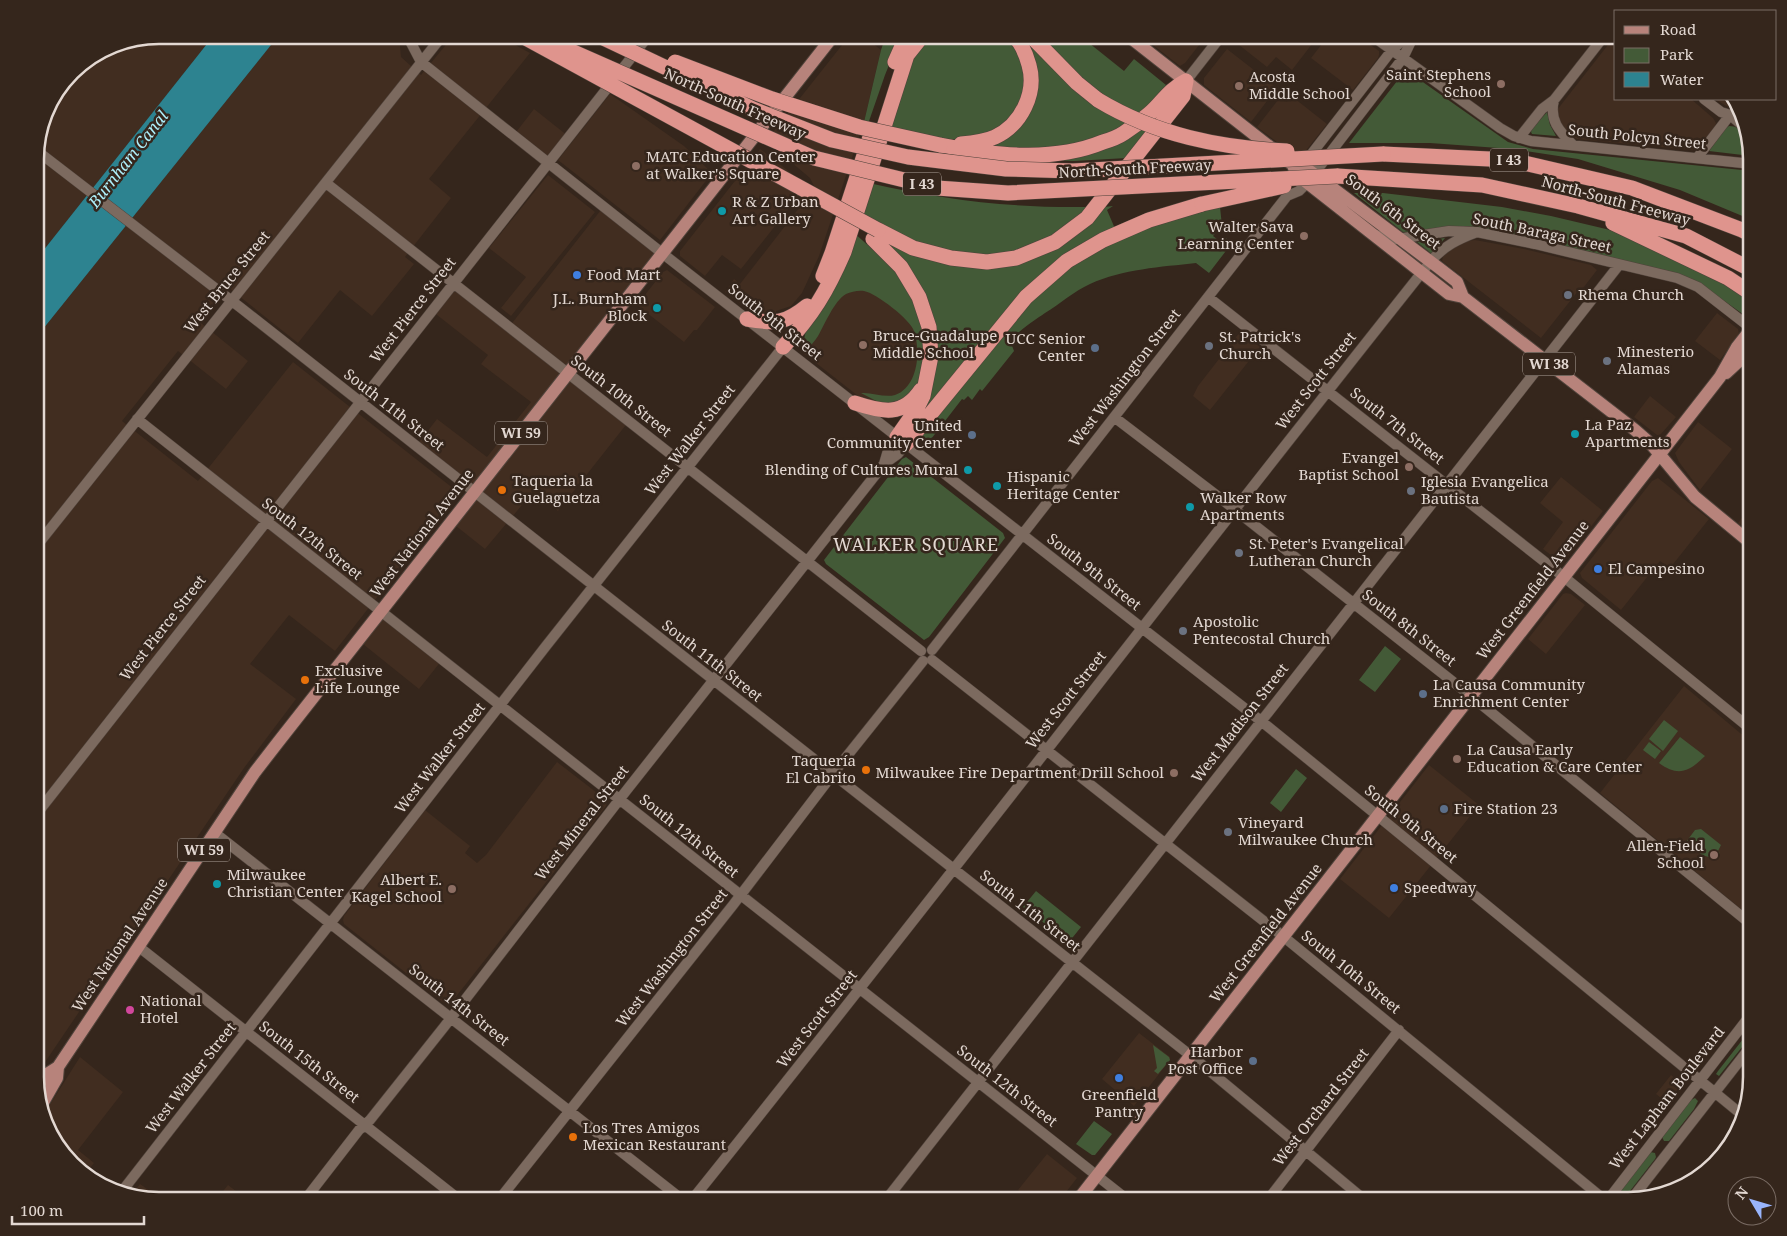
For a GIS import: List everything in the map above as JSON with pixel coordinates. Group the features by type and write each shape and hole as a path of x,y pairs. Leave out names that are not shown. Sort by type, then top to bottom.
{"highway":[{"path":"536,44 815,196 876,234 913,248 951,258 987,262 1016,258 1055,242 1087,218 1183,96 1186,82"},
{"name":"North-South Freeway","path":"555,44 814,158 937,188 1008,193 1337,176 1482,185 1578,206 1686,236 1743,265"},
{"name":"North-South Freeway","path":"617,44 753,109 832,140 908,157 1006,169 1073,171 1383,154 1511,160 1632,188 1743,230"},
{"path":"628,44 781,102 859,127 974,152 1024,155 1064,154 1093,146 1122,135 1149,114 1173,88 1186,82"},
{"path":"783,347 821,280 832,253 902,44"},
{"path":"783,347 814,311 831,282 844,252 907,55 916,44"},
{"path":"940,145 976,143 996,137 1016,121 1024,110 1029,97 1031,71 1026,54 1019,44"},
{"path":"1039,44 1077,84 1098,100 1149,126 1219,145 1253,149 1383,154"},
{"path":"902,441 1026,297 1067,262 1103,240 1150,220 1202,204 1337,176"},
{"path":"1632,188 1743,222"},
{"path":"1578,206 1728,278 1743,288"},
{"path":"876,234 901,267 919,297 929,327 931,356 923,396 902,441"},
{"path":"747,319 778,322 793,318 807,306"},
{"path":"855,403 880,411 891,410 906,405 913,400 926,382"}],"main road":[{"name":"West National Avenue","path":"44,1078 58,1067 255,772 827,44"},
{"name":"South 6th Street","path":"1138,44 1297,168 1402,239 1431,261 1457,282 1463,297"},
{"name":"South 6th Street","path":"1311,178 1370,232 1449,294 1463,297 1635,430 1660,455 1695,498 1743,537"},
{"name":"West Greenfield Avenue","path":"1084,1192 1720,378 1743,341"},
{"name":"West Greenfield Avenue","path":"1720,378 1743,358"},
{"name":"West National Avenue","path":"46,1098 57,1078 58,1067"}],"street":[{"path":"412,44 421,62"},
{"name":"West Bruce Street","path":"44,537 436,44"},
{"name":"West Pierce Street","path":"44,805 642,44"},
{"path":"1186,82 1215,44"},
{"name":"South Polcyn Street","path":"1384,44 1500,128 1519,138 1531,141 1743,163"},
{"name":"West Washington Street","path":"505,1192 740,896 1287,196 1289,183 1297,168 1398,44"},
{"name":"West Washington Street","path":"1287,196 1299,191 1311,178 1403,58 1410,44"},
{"path":"1519,138 1542,109 1554,100 1598,44"},
{"name":"South 9th Street","path":"421,62 1021,535 1261,721 1738,1111"},
{"path":"1554,100 1552,117 1556,127 1573,145"},
{"path":"1705,100 1721,112 1734,113"},
{"path":"1697,158 1734,114"},
{"name":"South 11th Street","path":"44,156 360,402 1190,1056 1355,1192"},
{"name":"South 10th Street","path":"326,183 1284,936 1596,1192"},
{"name":"South Baraga Street","path":"1370,232 1383,238 1402,239 1449,231 1477,232 1678,278 1698,287 1743,322"},
{"name":"West Scott Street","path":"699,1192 1422,272 1448,245 1459,238 1477,232"},
{"name":"West Madison Street","path":"892,1192 1620,265"},
{"name":"South 7th Street","path":"1208,297 1564,577 1743,723"},
{"name":"West Walker Street","path":"125,1187 593,587 783,347"},
{"name":"South 8th Street","path":"1114,417 1235,509 1472,696 1743,918"},
{"name":"South 12th Street","path":"137,419 1117,1192"},
{"name":"West Mineral Street","path":"311,1192 452,1017 619,800 884,464 889,447 902,441"},
{"name":"South 14th Street","path":"215,833 452,1017 673,1192"},
{"name":"South 15th Street","path":"139,947 450,1192"},
{"name":"West Lapham Boulevard","path":"1614,1192 1743,1024"},
{"name":"West Orchard Street","path":"1274,1192 1399,1030"},
{"path":"1637,1191 1743,1057"}],"shaded area":[{"path":"151,44 207,44 44,250 44,151 46,136 52,115 72,83 95,63 115,52"},
{"path":"272,44 400,44 401,57 421,75 447,44 514,44 530,53 429,179 451,198 405,257 414,264 372,316 340,290 298,343 229,288 201,323 248,361 226,389 178,351 122,421 198,481 293,362 454,489 456,496 335,651 289,615 250,664 296,699 244,768 44,1064 44,328"},
{"path":"843,44 873,44 881,50 864,122 819,256 802,293 791,306 776,311 776,317 752,312 725,292 734,279 740,284 813,190 814,186 810,178 766,141"},
{"path":"1152,44 1200,44 1185,63 1180,66"},
{"path":"1238,44 1312,44 1292,70 1276,57 1267,67"},
{"path":"1322,44 1369,44 1379,51 1378,58 1353,90 1311,58"},
{"path":"1609,44 1614,44 1614,100 1692,100 1713,118 1716,123 1699,148 1692,150 1577,139 1564,131 1555,113"},
{"name":"Acosta Middle School","path":"1227,49 1277,88 1251,122 1204,85 1204,78"},
{"name":"Acosta Middle School","path":"1285,91 1327,124 1300,158 1257,127"},
{"name":"MATC Education Center at Walker's Square","path":"610,94 684,146 712,173 660,240 558,160"},
{"path":"1717,100 1727,100 1730,105 1728,107"},
{"path":"534,109 568,136 548,163 513,136"},
{"path":"760,149 804,183 802,192 741,269 722,255 705,276 680,256 680,251"},
{"path":"548,175 595,212 511,316 501,308 526,277 489,248"},
{"path":"604,206 662,253 568,373 629,421 558,511 533,492 485,549 451,522 474,493 416,446 437,419 487,457 531,402 481,364 488,355 432,311 453,283 509,327"},
{"path":"1475,240 1524,249 1591,265 1597,270 1541,338 1442,261 1443,256 1451,248 1467,241"},
{"path":"667,270 715,307 697,330 694,330 684,342 637,305 663,272"},
{"name":"Bruce-Guadalupe Middle School","path":"844,278 914,314 919,338 915,382 889,406 862,399 802,352"},
{"path":"1717,313 1738,329 1739,334 1720,360 1695,341"},
{"path":"1240,332 1260,347 1210,410 1193,396 1198,386"},
{"path":"1650,396 1676,417 1660,435 1657,435 1634,417"},
{"path":"1698,422 1732,449 1700,490 1679,462 1675,453"},
{"path":"1561,477 1603,511 1564,561 1560,562 1543,549 1563,522 1540,503"},
{"path":"1658,478 1709,519 1670,568 1660,561 1621,610 1582,578 1580,573 1652,481"},
{"path":"1743,517 1743,527 1738,523"},
{"path":"1563,594 1571,594 1585,605 1546,654 1528,639"},
{"path":"380,612 442,660 419,689 358,640"},
{"name":"Allen-Field School","path":"1684,686 1743,735 1743,911 1600,793"},
{"name":"Albert E. Kagel School","path":"557,762 605,799 607,802 606,806 451,1003 444,1003 344,924 344,916 425,810 470,846 465,853 477,863 486,855"},
{"path":"1429,765 1479,805 1389,918 1340,879"},
{"path":"1139,1033 1170,1057 1170,1060 1134,1106 1102,1079"},
{"path":"80,1057 123,1092 78,1150 94,1163 89,1169 72,1153 63,1141 52,1121 48,1107"},
{"path":"1671,1075 1682,1084 1667,1103 1656,1094"},
{"path":"1047,1154 1077,1178 1066,1192 1021,1192 1018,1190"},
{"path":"140,1184 150,1191 144,1191 136,1189"},
{"path":"228,1185 237,1192 222,1192"}],"green space":[{"path":"883,44 897,44 868,124 864,122"},
{"path":"922,44 1013,44 1022,58 1026,87 1016,114 990,134 962,140 938,138 887,128 908,66"},
{"path":"1023,44 1028,44 1127,123 1112,132 1061,149 975,146 1030,104"},
{"path":"1044,44 1090,44 1124,71 1134,59 1166,85 1137,116 1097,94"},
{"path":"1410,73 1508,142 1533,149 1743,170 1743,216 1680,190 1578,159 1512,149 1430,143 1349,143 1401,76 1403,74 1408,76"},
{"path":"1162,112 1127,158 1074,161 1046,160"},
{"path":"1547,112 1550,125 1556,136 1532,134 1532,129"},
{"path":"1729,126 1739,129 1743,155 1709,151"},
{"path":"869,183 978,202 1031,206 1087,207 1067,227 1030,248 989,258 932,250 859,214"},
{"path":"1354,193 1383,193 1502,207 1551,216 1629,236 1727,286 1743,296 1743,314 1706,288 1649,267 1587,251 1490,229 1466,226 1403,232"},
{"path":"1113,206 1107,210 1116,231 1060,264 919,420 933,331 879,238 1013,263 1104,207"},
{"path":"1220,207 1222,226 1213,236 1222,243 1226,238 1232,243 1209,273 1196,263 1142,269 1103,279 1084,287 1021,331 1011,343 1014,351 982,391 980,389 972,400 968,396 964,400 962,399 928,443 920,439 1008,324 1065,270 1091,253 1148,228"},
{"path":"853,232 889,264 900,277 918,310 925,343 920,385 899,403 880,403 861,393 895,395 903,391 909,384 916,368 917,348 914,331 907,320 876,297 862,291 846,294 834,307 814,342 806,351 802,347 806,331"},
{"path":"1445,238 1432,254 1417,242"},
{"path":"906,457 1003,533 1005,538 929,637 924,640 826,564 824,560 902,459"},
{"path":"1385,646 1401,659 1375,692 1359,680"},
{"path":"1664,720 1678,731 1663,751 1649,739"},
{"path":"1680,737 1705,756 1694,766 1683,771 1672,770 1659,763"},
{"path":"1649,742 1661,751 1655,759 1643,750"},
{"path":"1296,769 1307,778 1281,812 1270,803"},
{"path":"1701,829 1721,845 1718,851 1720,853 1715,859 1702,855 1686,842 1695,830"},
{"path":"1036,891 1081,927 1069,942 1023,907"},
{"path":"1743,1039 1743,1046 1719,1076 1716,1074"},
{"path":"1153,1045 1169,1057 1170,1060 1158,1074 1154,1071 1157,1068"},
{"path":"1695,1098 1698,1101 1694,1109 1669,1141 1664,1141 1662,1137 1691,1100"},
{"path":"1094,1121 1112,1134 1095,1155 1092,1155 1076,1144"},
{"path":"1650,1152 1655,1153 1655,1159 1630,1191 1620,1192"}],"water":[{"name":"Burnham Canal","path":"207,44 272,44 44,328 44,250"}],"place":[{"name":"Saint Stephens School","path":"1501,84"},
{"name":"Acosta Middle School","path":"1239,86"},
{"name":"MATC Education Center at Walker's Square","path":"636,166"},
{"name":"R & Z Urban Art Gallery","path":"722,211"},
{"name":"Walter Sava Learning Center","path":"1304,236"},
{"name":"Food Mart","path":"577,275"},
{"name":"Rhema Church","path":"1568,295"},
{"name":"J.L. Burnham Block","path":"657,308"},
{"name":"Bruce-Guadalupe Middle School","path":"863,345"},
{"name":"St. Patrick's Church","path":"1209,346"},
{"name":"UCC Senior Center","path":"1095,348"},
{"name":"Minesterio Alamas","path":"1607,361"},
{"name":"La Paz Apartments","path":"1575,434"},
{"name":"United Community Center","path":"972,435"},
{"name":"Evangel Baptist School","path":"1409,467"},
{"name":"Blending of Cultures Mural","path":"968,470"},
{"name":"Hispanic Heritage Center","path":"997,486"},
{"name":"Taqueria la Guelaguetza","path":"502,490"},
{"name":"Iglesia Evangelica Bautista","path":"1411,491"},
{"name":"Walker Row Apartments","path":"1190,507"},
{"name":"St. Peter's Evangelical Lutheran Church","path":"1239,553"},
{"name":"El Campesino","path":"1598,569"},
{"name":"Apostolic Pentecostal Church","path":"1183,631"},
{"name":"Exclusive Life Lounge","path":"305,680"},
{"name":"La Causa Community Enrichment Center","path":"1423,694"},
{"name":"La Causa Early Education & Care Center","path":"1457,759"},
{"name":"Taquería El Cabrito","path":"866,770"},
{"name":"Milwaukee Fire Department Drill School","path":"1174,773"},
{"name":"Fire Station 23","path":"1444,809"},
{"name":"Vineyard Milwaukee Church","path":"1228,832"},
{"name":"Allen-Field School","path":"1714,855"},
{"name":"Milwaukee Christian Center","path":"217,884"},
{"name":"Speedway","path":"1394,888"},
{"name":"Albert E. Kagel School","path":"452,889"},
{"name":"National Hotel","path":"130,1010"},
{"name":"Harbor Post Office","path":"1253,1061"},
{"name":"Greenfield Pantry","path":"1119,1078"},
{"name":"Los Tres Amigos Mexican Restaurant","path":"573,1137"}],"district":[{"name":"WALKER SQUARE","path":"916,545"}]}
